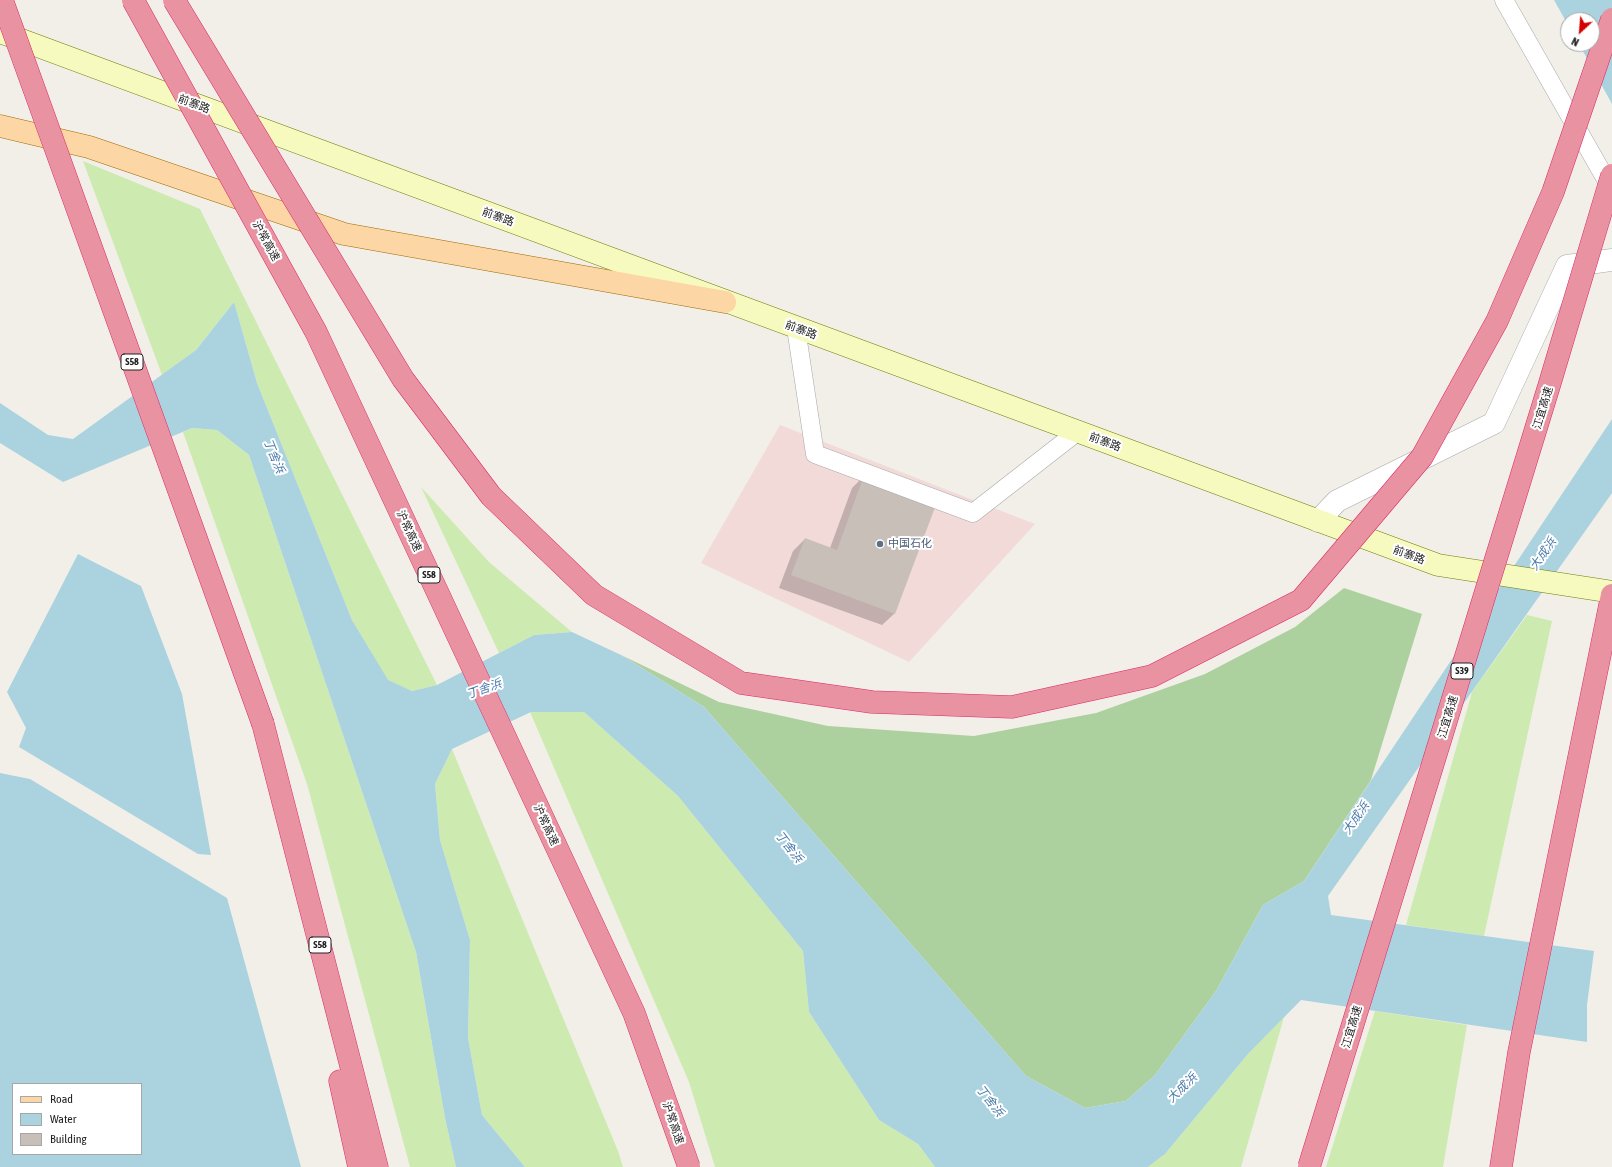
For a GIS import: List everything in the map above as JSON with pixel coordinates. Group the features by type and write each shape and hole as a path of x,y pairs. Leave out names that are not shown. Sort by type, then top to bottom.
{"highway":[{"name":"S58","path":"2,0 263,724 377,1167"},
{"name":"沪常高速","path":"133,0 316,332 634,1012 689,1167"},
{"path":"174,0 403,379 491,496 594,595 741,683 872,702 1012,707 1152,676 1301,600 1422,457 1496,322 1552,192 1612,19"},
{"name":"江宜高速","path":"1309,1167 1545,401 1612,175"},
{"path":"1501,1167 1519,1052 1612,594"},
{"path":"263,724 359,1167"},
{"path":"1507,1167 1519,1052"}],"main road":[{"name":"前寨路","path":"0,32 1438,565 1612,594"},
{"path":"0,126 89,147 344,234 726,302"}],"street":[{"path":"1318,521 1337,501 1494,422 1568,266 1612,260"}],"lane":[{"path":"1504,0 1612,190"},
{"path":"796,328 816,454 973,513 1077,432"}],"shaded area":[{"path":"780,425 1035,524 909,662 701,563"}],"green space":[{"path":"83,161 200,209 437,685 412,691 387,680 352,620 257,383 234,302 196,350 162,375"},
{"path":"192,428 217,430 249,455 416,952 445,1118 456,1167 410,1167 307,784 183,432"},
{"path":"421,487 489,562 572,632 534,635 499,653"},
{"path":"1344,588 1422,614 1371,780 1304,881 1263,905 1216,991 1155,1075 1126,1101 1085,1108 1026,1076 704,707 621,655 719,702 828,726 974,736 1096,713 1205,674 1295,627"},
{"path":"1527,615 1552,621 1484,936 1406,925 1472,692"},
{"path":"530,712 584,712 678,796 803,951 809,1012 879,1120 918,1144 935,1167 715,1167 689,1082"},
{"path":"452,749 618,1151 623,1167 525,1167 482,1115 468,1038 470,940 440,840 435,784"},
{"path":"1375,1011 1467,1025 1443,1167 1326,1167"},
{"path":"1284,1017 1241,1167 1148,1167 1165,1154 1248,1054"}],"water":[{"path":"1554,0 1612,0 1612,104 1583,52 1600,52 1600,12 1561,12"},
{"path":"234,302 257,383 352,620 388,680 412,691 437,685 534,635 572,632 621,655 704,707 1026,1076 1085,1108 1126,1101 1155,1075 1216,991 1263,905 1304,881 1612,419 1612,493 1328,896 1331,915 1594,951 1587,1005 1587,1042 1301,1000 1248,1054 1165,1154 1148,1167 935,1167 918,1144 879,1120 809,1012 803,951 678,796 584,712 531,712 452,749 435,784 440,840 470,940 468,1038 482,1115 525,1167 456,1167 445,1118 416,952 249,455 217,430 192,428 63,482 0,443 0,403 48,435 73,439 196,350"},
{"path":"78,554 141,586 182,694 211,855 198,854 19,747 26,728 7,692"},
{"path":"0,773 30,779 227,898 301,1167 0,1167"}],"building":[{"name":"中国石化","path":"864,475 937,502 895,614 791,575 805,538 837,550"}],"place":[{"name":"中国石化","path":"880,544"}],"water label":[{"name":"丁舍浜","path":"274,456"},
{"name":"大成浜","path":"1543,554"},
{"name":"丁舍浜","path":"484,689"},
{"name":"大成浜","path":"1356,818"},
{"name":"丁舍浜","path":"789,847"},
{"name":"大成浜","path":"1182,1088"},
{"name":"丁舍浜","path":"990,1101"}]}
